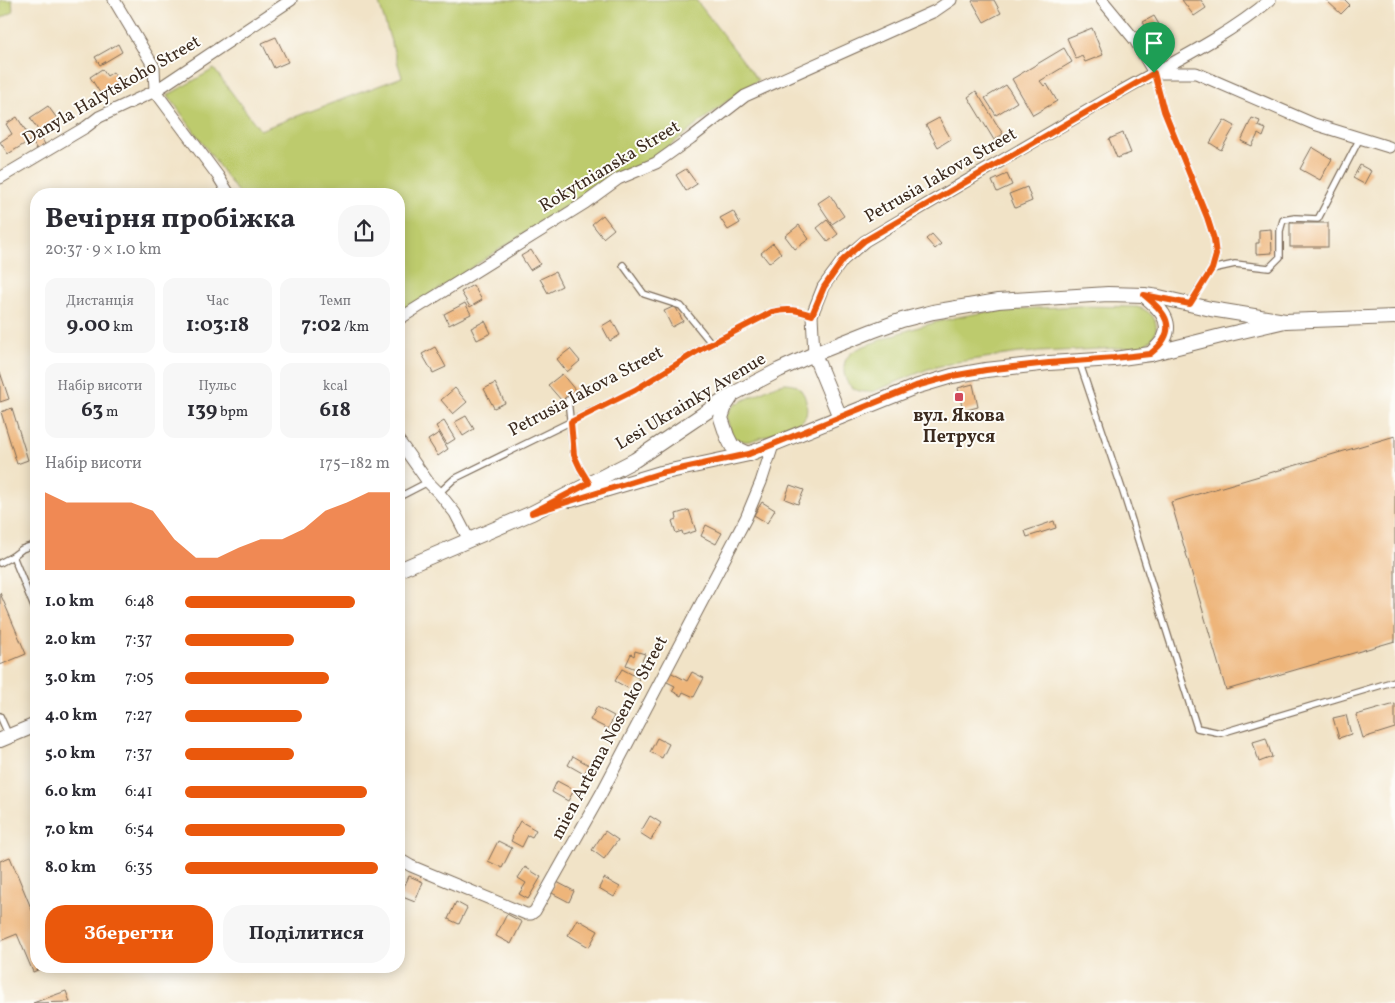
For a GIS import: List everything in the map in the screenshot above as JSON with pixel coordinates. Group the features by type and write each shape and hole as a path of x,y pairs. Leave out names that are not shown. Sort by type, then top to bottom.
{"street":[{"path":"114,0 154,67 155,91 225,188"},
{"name":"Danyla Halytskoho Street","path":"0,178 86,127 99,117 155,91 291,0"},
{"name":"Rokytnianska Street","path":"405,315 585,203 618,179 656,163 692,138 745,96 935,11 951,0"},
{"path":"1102,0 1135,40 1154,73 1196,73 1314,124 1389,147"},
{"name":"Petrusia Iakova Street","path":"812,315 824,287 843,260 864,241 1210,42 1255,13 1270,0"},
{"name":"Lesi Ukrainky Avenue","path":"405,567 532,513 589,483 649,451 733,394 779,370 814,354 902,320 964,306 1017,299 1108,294 1144,295 1211,309 1286,321"},
{"path":"1144,295 1165,316 1167,330 1164,340 1150,354"},
{"path":"812,315 814,354 840,417"},
{"name":"Lesi Ukrainky Avenue","path":"532,513 661,473 749,454 916,386 952,376 986,370 1150,354 1286,321 1395,316"},
{"path":"733,394 724,406 721,418 732,446 749,454"},
{"name":"mien Artema Nosenko Street","path":"405,862 526,914 531,914 534,911 602,794 746,518 761,482 773,445"},
{"path":"405,449 428,482 455,513 469,540"},
{"path":"4,738 30,727"}],"lane":[{"path":"1154,73 1164,111 1214,239 1216,255 1212,269 1190,304"},
{"path":"1212,269 1235,264 1269,268 1280,257 1280,231 1283,220 1295,218 1318,219 1360,138"},
{"path":"623,265 644,294 681,306 712,344"},
{"name":"Petrusia Iakova Street","path":"439,493 454,479 635,390 712,344 772,312 785,309 812,315"},
{"path":"1079,361 1123,492 1197,728 1221,733 1395,681"},
{"path":"568,400 574,455 589,483"},
{"path":"405,494 428,482"},
{"path":"0,563 30,546"},
{"path":"13,556 30,597"},
{"path":"0,716 4,738"}],"green space":[{"path":"0,0 12,0 13,12 0,19"},
{"path":"378,0 696,0 758,80 726,102 652,160 609,178 405,311 405,188 235,188 168,95 214,69 260,130 402,77"},
{"path":"1078,306 1137,307 1151,314 1155,320 1155,332 1147,343 1140,347 1019,353 957,362 928,369 869,392 853,388 849,385 844,375 845,362 852,353 868,344 922,326 994,311"},
{"path":"785,383 796,386 804,395 807,405 802,421 750,441 732,436 726,416 732,407 776,385"}],"building":[{"path":"994,0 1001,13 984,22 972,1"},
{"path":"1182,0 1201,0 1206,8 1194,16"},
{"path":"1326,0 1345,0 1350,5 1341,14"},
{"path":"1154,16 1167,38 1156,45 1143,22"},
{"path":"1092,28 1103,55 1085,62 1082,56 1076,59 1067,38"},
{"path":"276,37 288,62 274,68 262,43"},
{"path":"118,44 122,52 100,65 95,57"},
{"path":"1064,48 1072,62 1040,81 1044,86 1047,84 1057,101 1033,115 1012,79"},
{"path":"102,69 107,76 113,72 121,84 102,96 90,77"},
{"path":"1006,85 1017,102 996,115 985,98"},
{"path":"976,91 1003,134 994,140 968,97"},
{"path":"48,106 61,124 43,137 30,118"},
{"path":"17,117 31,139 39,134 46,146 38,151 31,140 8,154 0,142 12,134 6,124"},
{"path":"939,118 951,139 938,147 926,125"},
{"path":"1252,118 1260,121 1258,126 1266,129 1263,137 1258,134 1252,146 1241,141"},
{"path":"1224,120 1235,126 1221,150 1210,143"},
{"path":"1123,133 1131,153 1117,158 1109,139"},
{"path":"1312,147 1332,159 1320,180 1300,169"},
{"path":"1360,165 1371,171 1364,184 1353,178"},
{"path":"686,169 697,184 686,191 676,175"},
{"path":"1007,174 1012,185 997,192 992,181"},
{"path":"1027,187 1032,201 1015,208 1009,194"},
{"path":"830,195 844,216 832,224 818,203"},
{"path":"733,211 740,223 728,230 720,218"},
{"path":"603,215 614,229 603,238 592,224"},
{"path":"827,220 838,234 828,242 817,228"},
{"path":"1290,223 1328,223 1328,247 1290,247"},
{"path":"799,225 809,239 795,249 785,236"},
{"path":"1271,229 1272,253 1256,254 1256,243 1259,243 1259,230"},
{"path":"932,234 941,244 935,249 926,239"},
{"path":"773,243 781,253 769,263 761,253"},
{"path":"531,250 540,264 530,270 521,256"},
{"path":"555,272 562,286 548,293 540,279"},
{"path":"473,285 482,300 470,307 461,292"},
{"path":"465,303 471,314 449,325 444,314"},
{"path":"675,306 683,321 672,327 664,311"},
{"path":"612,320 620,335 610,341 602,326"},
{"path":"485,321 491,333 477,340 471,328"},
{"path":"435,347 446,367 433,373 422,354"},
{"path":"570,349 580,361 567,372 557,359"},
{"path":"0,372 9,399 0,402"},
{"path":"562,374 575,390 562,401 548,385"},
{"path":"495,383 505,403 494,408 484,389"},
{"path":"973,384 978,407 963,411 958,388"},
{"path":"455,388 467,402 453,414 441,400"},
{"path":"12,408 28,460 17,464 1,412"},
{"path":"466,416 474,429 463,436 455,422"},
{"path":"444,421 455,439 447,444 436,426"},
{"path":"439,433 448,449 438,456 428,440"},
{"path":"1395,436 1395,641 1226,690 1171,502"},
{"path":"790,485 804,490 798,504 785,499"},
{"path":"762,502 775,510 767,523 754,515"},
{"path":"689,510 696,531 683,535 682,531 676,533 672,521 677,519 676,514"},
{"path":"1054,521 1056,528 1027,537 1025,531"},
{"path":"706,525 722,533 716,544 701,536"},
{"path":"0,593 26,654 0,665"},
{"path":"635,651 645,654 638,670 626,665 631,654 634,656"},
{"path":"622,669 639,678 633,691 615,681"},
{"path":"670,672 687,681 692,672 704,678 694,697 683,692 681,696 672,691 675,686 665,681"},
{"path":"1395,704 1395,728 1363,738 1356,715"},
{"path":"597,707 614,716 608,729 590,720"},
{"path":"1346,715 1351,734 1339,738 1333,718"},
{"path":"657,738 669,744 662,758 650,752"},
{"path":"1266,738 1272,757 1259,762 1253,742"},
{"path":"573,756 589,765 584,774 568,765"},
{"path":"557,781 574,790 568,801 552,792"},
{"path":"650,816 661,823 651,840 640,833"},
{"path":"520,821 536,830 532,837 528,835 522,847 511,841"},
{"path":"605,831 618,840 604,859 592,850"},
{"path":"498,841 512,848 502,868 488,861"},
{"path":"10,857 30,905 30,965 17,934 0,941 0,861"},
{"path":"525,867 541,877 528,899 519,894 526,883 518,878"},
{"path":"409,876 423,882 415,902 405,898 405,885"},
{"path":"604,878 620,887 614,897 599,888"},
{"path":"555,881 574,891 569,902 550,892"},
{"path":"456,902 467,908 459,924 448,919"},
{"path":"507,914 522,922 511,944 496,936"},
{"path":"577,919 598,931 589,947 568,935"},
{"path":"66,991 70,1002 33,1003"}],"place":[{"name":"вул. Якова Петруся","path":"959,397"}],"route":[{"path":"1154,73 1164,111 1207,217 1214,239 1216,255 1212,269 1190,304 1144,295 1165,316 1167,330 1164,340 1150,354 986,370 952,376 916,386 749,454 641,478 532,513 589,483 574,455 571,422 635,390 701,349 772,312 785,309 812,315 824,287 843,260 864,241 1154,73"}]}
